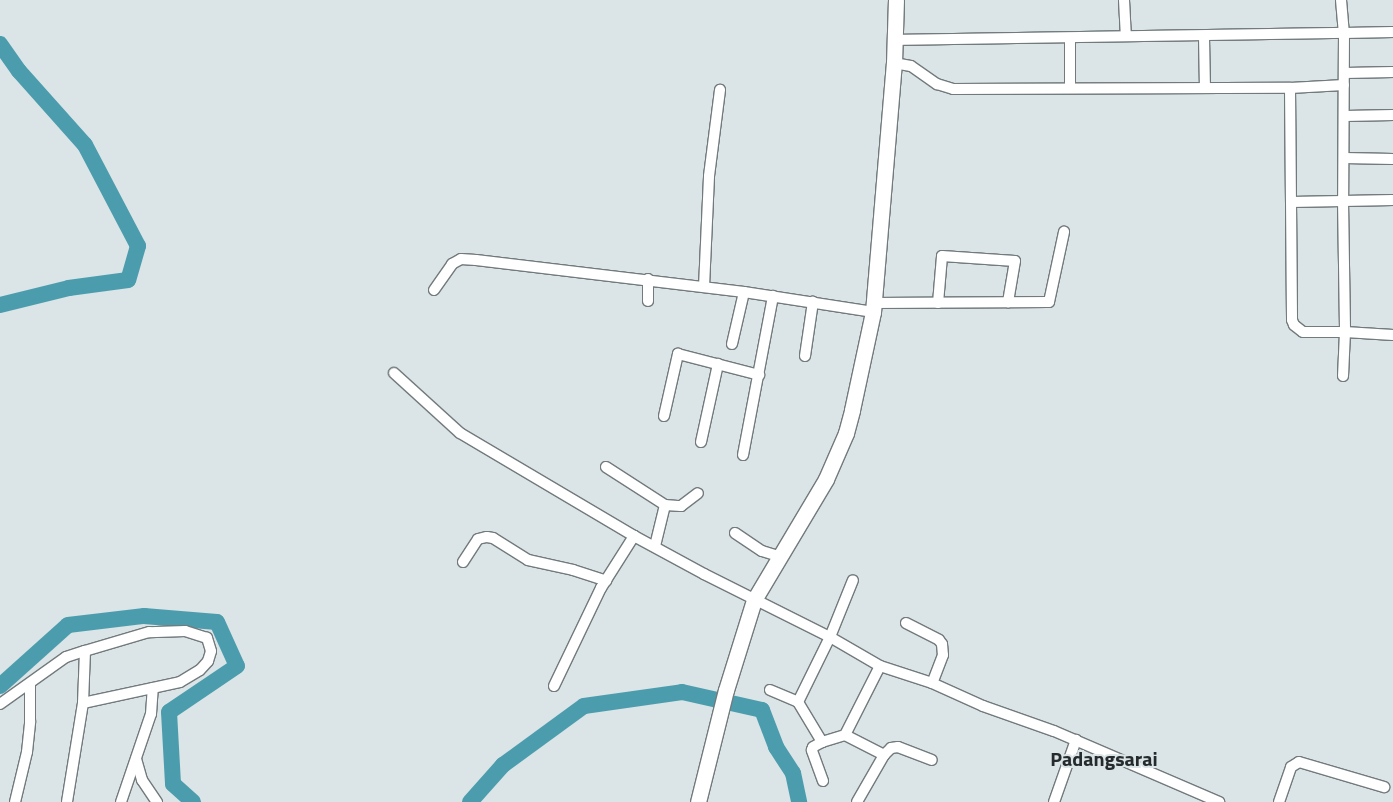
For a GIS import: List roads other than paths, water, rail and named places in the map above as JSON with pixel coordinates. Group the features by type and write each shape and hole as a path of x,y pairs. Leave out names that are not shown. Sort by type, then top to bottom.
{"street":[{"path":"698,802 726,690 754,600 778,556 826,479 837,456 852,410 873,307 894,63 896,0"},
{"path":"1124,0 1126,36"},
{"path":"1342,0 1345,116 1343,201 1345,332 1343,376"},
{"path":"895,40 1070,39 1126,36 1204,37 1393,32"},
{"path":"1204,37 1205,88"},
{"path":"1070,39 1070,88"},
{"path":"894,63 915,68 937,84 953,89 1290,88 1344,85"},
{"path":"1344,73 1393,72"},
{"path":"1290,88 1294,325 1299,330 1308,333 1345,332 1393,335"},
{"path":"704,287 709,176 720,90"},
{"path":"1345,116 1393,115"},
{"path":"1344,158 1393,159"},
{"path":"1291,202 1393,200"},
{"path":"434,290 446,269 461,259 648,279 813,302 873,307 938,303 1049,302 1064,232"},
{"path":"938,303 942,256 1015,261 1008,302"},
{"path":"648,279 648,301"},
{"path":"732,344 744,292"},
{"path":"743,454 773,296"},
{"path":"804,356 813,302"},
{"path":"664,416 678,354 759,374"},
{"path":"701,442 718,364"},
{"path":"394,373 460,433 634,536 754,600 830,636 880,666 932,684 983,706 1076,740 1219,802"},
{"path":"606,467 665,505 681,506 698,494"},
{"path":"655,546 665,505"},
{"path":"735,533 762,551 778,556"},
{"path":"554,686 606,581 634,536"},
{"path":"463,562 478,539 487,537 493,538 528,560 573,570 606,581"},
{"path":"798,702 830,636 853,580"},
{"path":"906,623 939,640 942,644 942,655 932,684"},
{"path":"0,704 66,657 149,632 185,631 207,638 211,644 208,661 200,670 180,682 83,703"},
{"path":"67,802 83,703 85,651"},
{"path":"845,735 880,666"},
{"path":"15,802 27,752 30,721 30,684"},
{"path":"121,802 154,705 153,688"},
{"path":"770,690 798,702 822,742"},
{"path":"823,780 812,750 816,744 845,735 884,755"},
{"path":"1054,802 1076,740"},
{"path":"857,802 884,755 891,748 898,747 932,760"},
{"path":"136,758 142,780 156,802"},
{"path":"1280,802 1291,767 1299,762 1384,786"}],"waterway":[{"path":"0,44 19,71 85,145 138,246 128,280 69,288 0,305"},
{"path":"0,686 68,625 144,616 217,622 237,666 169,712 173,784 193,802"},
{"path":"470,802 503,765 584,706 682,692 762,710 776,747 793,773 799,802"}],"district":[{"name":"Padangsarai","path":"1104,758"}]}
